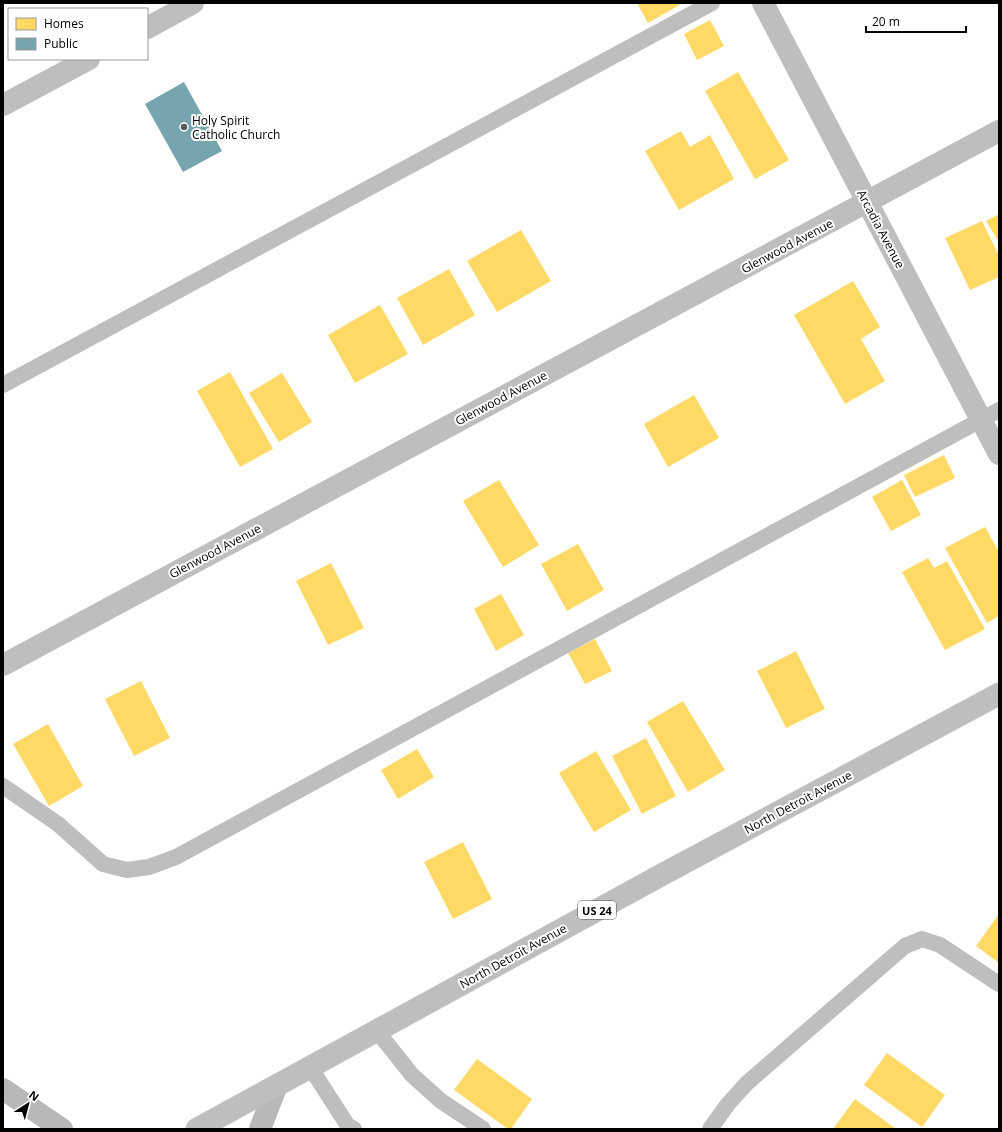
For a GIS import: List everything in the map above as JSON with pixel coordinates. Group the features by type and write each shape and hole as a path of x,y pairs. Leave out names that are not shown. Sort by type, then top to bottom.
{"main road":[{"path":"260,1129 277,1085"},
{"path":"3,1089 62,1129"}],"street":[{"path":"148,27 193,3"},
{"name":"Arcadia Avenue","path":"763,3 867,203 990,415 999,454"},
{"path":"3,105 87,60"},
{"name":"Glenwood Avenue","path":"3,665 999,131"},
{"name":"North Detroit Avenue","path":"197,1129 999,694"}],"lane":[{"path":"3,385 712,3"},
{"path":"3,786 58,824 104,864 127,870 149,867 176,857 990,415"},
{"path":"710,1129 728,1104 747,1083 905,946 922,939 940,945 999,984"},
{"path":"377,1031 412,1075 440,1101 483,1129"},
{"path":"310,1067 350,1128"}],"building: Homes":[{"path":"637,3 683,3 648,23"},
{"path":"710,20 724,46 697,60 684,34"},
{"path":"738,72 789,160 755,179 705,91"},
{"path":"681,131 690,147 710,135 734,179 679,210 645,151"},
{"path":"999,214 999,242 986,221"},
{"path":"982,221 999,256 999,277 970,290 945,238"},
{"path":"521,230 551,281 497,312 467,261"},
{"path":"449,269 475,315 423,345 397,298"},
{"path":"853,281 880,327 861,339 885,381 845,404 794,315"},
{"path":"380,305 408,354 355,383 328,335"},
{"path":"230,372 273,449 240,467 197,391"},
{"path":"282,373 312,422 279,442 249,393"},
{"path":"694,395 719,438 668,467 644,424"},
{"path":"944,455 955,478 915,497 904,475"},
{"path":"499,480 539,545 503,567 463,501"},
{"path":"902,480 921,515 891,531 872,497"},
{"path":"985,527 999,552 999,616 987,623 945,548"},
{"path":"578,544 604,590 567,611 541,564"},
{"path":"928,558 934,568 947,561 985,629 945,650 902,572"},
{"path":"331,563 364,628 328,645 296,581"},
{"path":"501,594 524,635 496,651 474,609"},
{"path":"595,639 612,671 585,684 568,653"},
{"path":"796,651 825,709 786,728 757,671"},
{"path":"141,681 170,738 134,756 105,699"},
{"path":"683,701 725,770 688,792 647,722"},
{"path":"48,724 83,786 49,806 13,744"},
{"path":"646,738 676,796 642,814 612,756"},
{"path":"417,749 434,777 398,799 381,770"},
{"path":"596,751 631,810 594,832 559,773"},
{"path":"463,842 492,899 453,919 424,862"},
{"path":"999,914 999,963 976,946"},
{"path":"887,1053 945,1095 922,1127 864,1085"},
{"path":"477,1059 532,1099 511,1129 508,1129 454,1090"},
{"path":"855,1099 896,1129 833,1129"}],"building: Public":[{"name":"Holy Spirit Catholic Church","path":"184,82 222,151 183,172 145,104"}],"place":[{"name":"Holy Spirit Catholic Church","path":"184,127"}]}
